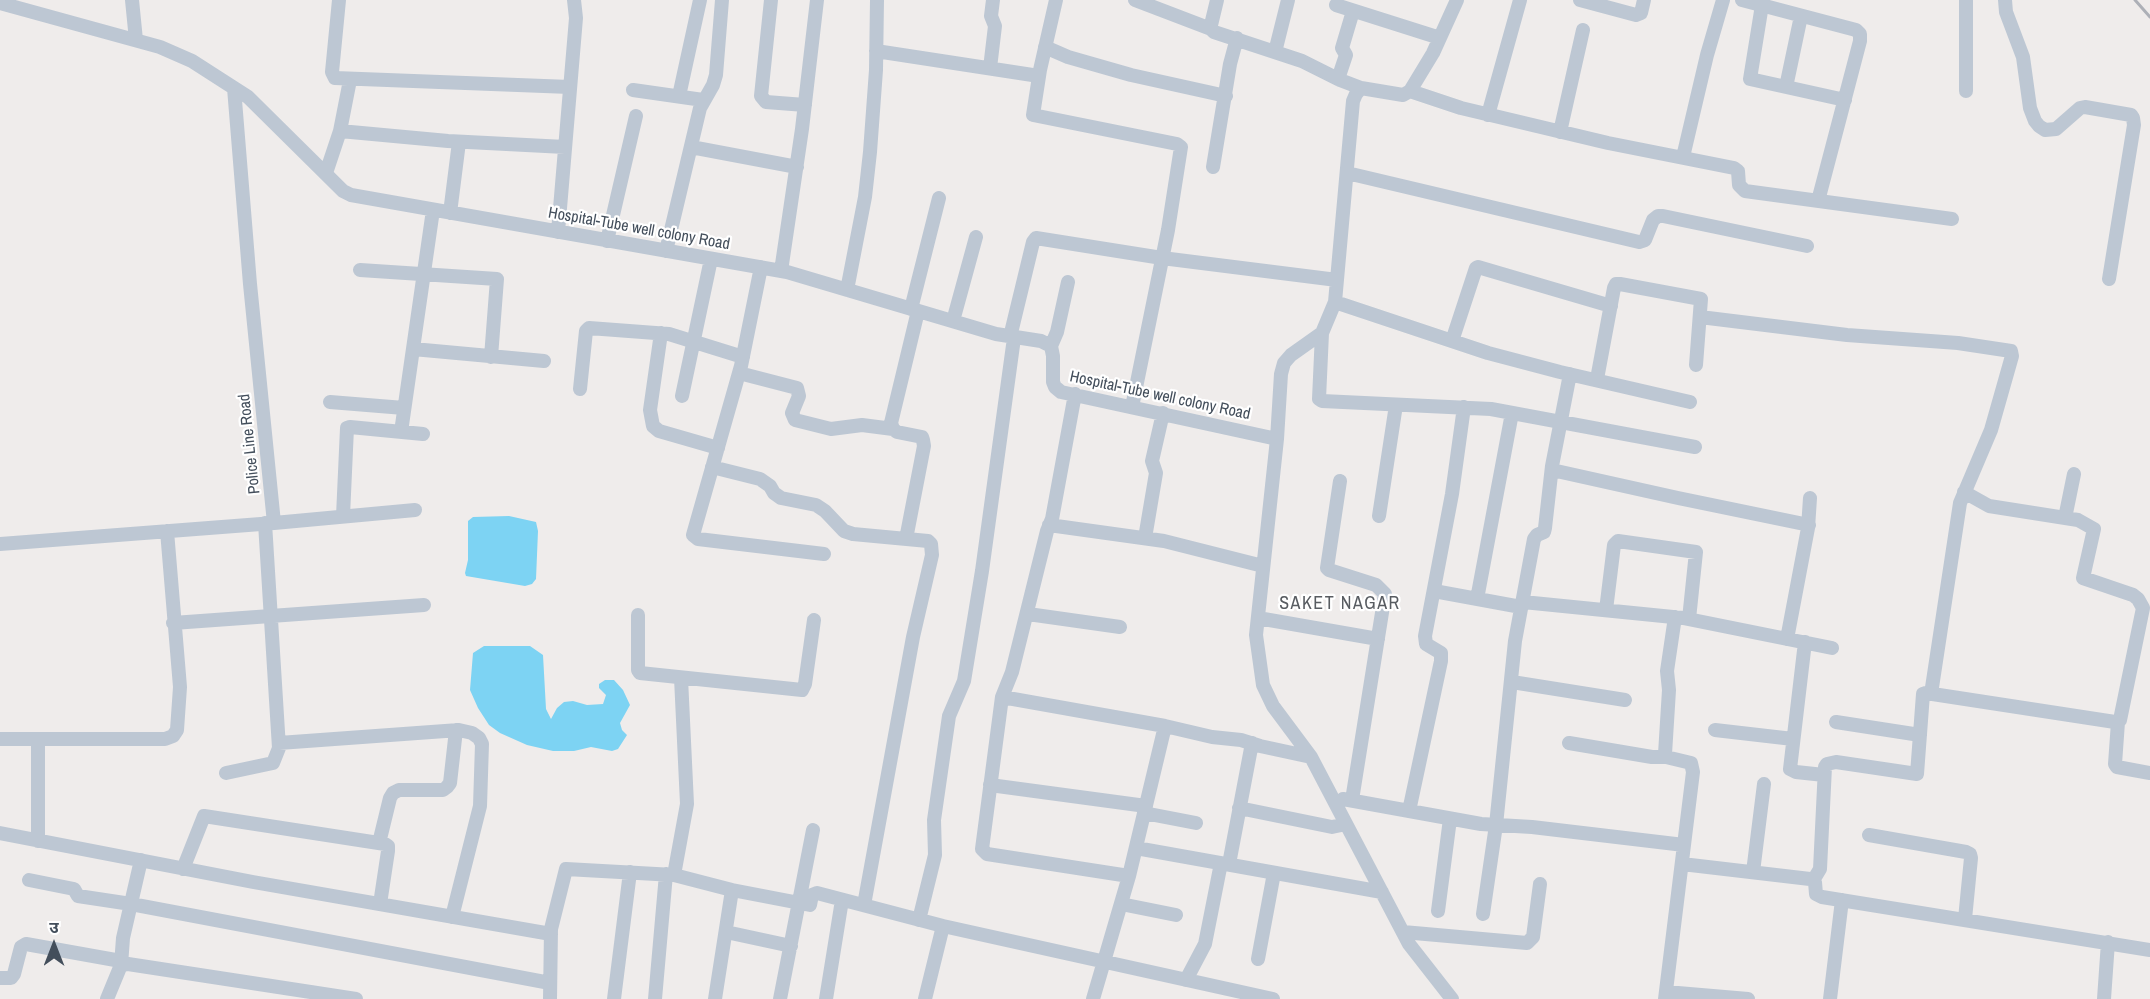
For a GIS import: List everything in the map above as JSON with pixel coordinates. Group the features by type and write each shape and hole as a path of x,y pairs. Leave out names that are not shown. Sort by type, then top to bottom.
{"street":[{"path":"132,0 136,40"},
{"path":"339,0 332,72 335,78 570,87"},
{"path":"558,232 576,18 574,0"},
{"path":"679,96 700,0"},
{"path":"666,251 703,100 713,85 716,75 722,0"},
{"path":"771,0 761,96 766,102 805,105"},
{"path":"781,271 797,167 816,0"},
{"path":"847,290 869,164 877,0"},
{"path":"990,68 995,26 991,16 993,0"},
{"path":"1056,0 1039,75 1033,112 1035,116 1179,144 1181,150 1132,407"},
{"path":"1135,0 1302,61 1361,88 1403,95 1410,92 1440,38 1457,0"},
{"path":"1211,29 1217,0"},
{"path":"1275,52 1288,0"},
{"path":"1488,115 1520,0"},
{"path":"1580,0 1636,15 1641,12 1644,0"},
{"path":"1683,157 1707,55 1723,0"},
{"path":"1742,0 1856,30 1860,34 1818,201"},
{"path":"1966,0 1966,91"},
{"path":"2004,0 2006,12 2023,57 2030,108 2035,121 2040,126 2045,130 2056,129 2080,108 2085,107 2130,115 2133,118 2134,125 2109,279"},
{"name":"Hospital-Tube well colony Road","path":"0,3 160,46 175,53 248,97 343,191 351,195 781,271 952,321 1012,337 1041,341 1051,346 1053,382 1061,392 1277,439"},
{"path":"1336,5 1440,38"},
{"path":"1762,5 1750,79 1845,100"},
{"path":"1338,79 1346,55 1342,48 1353,11"},
{"path":"1785,87 1801,16"},
{"path":"1560,132 1583,30"},
{"path":"1213,167 1230,64 1237,38"},
{"path":"1045,47 1068,57 1138,77 1226,96"},
{"path":"876,51 1039,75"},
{"path":"326,173 340,131 350,80"},
{"name":"Police Line Road","path":"234,88 270,523 271,618 279,744"},
{"path":"1361,88 1353,101 1335,302 1322,333 1320,400 1464,407 1512,413 1695,447"},
{"path":"633,90 703,100"},
{"path":"1410,92 1488,115 1560,132 1734,168 1738,171 1739,185 1744,191 1952,219"},
{"path":"607,241 636,116"},
{"path":"340,131 459,142 565,147"},
{"path":"450,213 459,142"},
{"path":"691,147 797,167"},
{"path":"1347,173 1639,242 1645,240 1653,220 1658,216 1663,216 1807,246"},
{"path":"893,429 891,423 939,198"},
{"path":"401,432 433,210"},
{"path":"952,321 976,237"},
{"path":"919,920 935,855 934,820 949,716 964,681 982,571 1012,337 1033,242 1036,238 1162,258 1337,280"},
{"path":"682,396 711,259"},
{"path":"761,267 739,373 693,535 695,538 824,554"},
{"path":"1452,341 1478,267 1611,306"},
{"path":"360,270 497,279 491,357"},
{"path":"1051,346 1057,332 1068,282"},
{"path":"1596,379 1616,284 1699,297 1701,301 1696,365"},
{"path":"1335,302 1488,353 1690,402"},
{"path":"1700,317 1847,335 1958,343 2012,351 1991,430 1960,503 1931,694"},
{"path":"580,389 586,331 590,328 661,333 743,357"},
{"path":"661,333 650,410 653,426 659,431 718,448"},
{"path":"1322,333 1291,355 1284,363 1281,374 1277,439 1256,635 1263,685 1273,706 1311,756 1409,944 1452,999"},
{"path":"413,349 544,361"},
{"path":"739,373 797,388 799,396 792,413 795,420 831,429 862,425 893,429 921,437 924,446 906,539"},
{"path":"1483,914 1496,825 1512,682 1512,656 1534,539 1544,532 1545,528 1552,470 1570,374"},
{"path":"1075,394 1049,525 1028,614 1012,672 1002,697 981,842 982,849 987,854 1129,876"},
{"path":"330,402 404,408"},
{"path":"1379,516 1396,405"},
{"path":"1409,811 1441,661 1439,651 1426,644 1425,641 1452,494 1464,407"},
{"path":"1145,538 1156,473 1152,461 1162,413"},
{"path":"1477,599 1512,413"},
{"path":"343,516 346,428 423,434"},
{"path":"712,467 760,479 781,498 819,506 844,531 853,534 928,541 932,544 932,555 913,637 864,905"},
{"path":"1552,470 1809,525"},
{"path":"2065,518 2074,474"},
{"path":"1340,481 1327,568 1376,585 1384,591 1352,800"},
{"path":"1964,492 1989,506 2084,521 2094,529 2083,578 2133,595 2143,608 2121,717 2118,722 2115,764 2117,767 2150,773"},
{"path":"1787,639 1809,525 1810,498"},
{"path":"0,544 415,510"},
{"path":"1049,525 1145,538 1263,566"},
{"path":"0,739 165,739 173,736 177,730 180,687 166,531"},
{"path":"1606,610 1614,545 1618,541 1696,552 1682,618 1667,671 1669,690 1666,757"},
{"path":"1434,591 1522,605 1606,610 1682,618 1832,648"},
{"path":"173,623 271,618 424,605"},
{"path":"1028,614 1120,627"},
{"path":"638,615 638,670 643,674 802,690 805,684 814,620"},
{"path":"1258,618 1378,639"},
{"path":"1805,642 1790,769 1796,772 1824,775"},
{"path":"655,999 670,874 687,804 681,678"},
{"path":"1512,682 1624,700"},
{"path":"2118,722 1926,693 1922,696 1917,774 1836,762 1827,764 1824,775 1820,869 1814,879 1818,896 2150,950"},
{"path":"1002,697 1165,726 1212,737 1241,740 1311,756"},
{"path":"1836,722 1920,735"},
{"path":"1093,999 1129,876 1165,726"},
{"path":"379,843 393,793 399,790 443,790 450,783 456,730"},
{"path":"226,773 273,763 279,744 456,730 472,733 479,738 482,744 478,817 452,917"},
{"path":"1715,730 1793,739"},
{"path":"38,739 38,840"},
{"path":"1186,980 1205,944 1239,808 1252,743"},
{"path":"1569,743 1652,757 1666,757 1691,763 1693,766 1665,995 1748,999"},
{"path":"1753,872 1764,784"},
{"path":"990,785 1145,809 1196,823"},
{"path":"1332,797 1450,819 1684,845"},
{"path":"1239,808 1332,827 1346,824"},
{"path":"183,869 204,816 379,843 388,846 380,904"},
{"path":"1438,911 1450,819"},
{"path":"780,999 813,830"},
{"path":"0,833 183,869 551,934"},
{"path":"1869,835 1970,854 1965,919"},
{"path":"1136,848 1382,892"},
{"path":"107,999 121,963 123,938 141,860"},
{"path":"1682,864 1814,879"},
{"path":"550,999 551,934 566,869 670,874 732,890 810,905 812,895 817,893 943,926 1273,999"},
{"path":"614,999 630,872"},
{"path":"1258,959 1274,873"},
{"path":"29,880 74,889 78,897 131,904 550,983"},
{"path":"1403,932 1527,943 1533,937 1540,884"},
{"path":"715,999 732,890"},
{"path":"826,999 843,900"},
{"path":"1830,999 1842,900"},
{"path":"1121,904 1176,915"},
{"path":"925,999 943,926"},
{"path":"726,932 791,946"},
{"path":"2104,999 2108,942"},
{"path":"0,978 8,979 14,974 21,947 26,944 121,963 337,998 356,999"}],"water":[{"path":"509,516 536,522 538,531 536,579 532,584 525,586 466,576 468,521 473,517"},
{"path":"484,646 530,646 543,655 546,709 551,719 557,708 564,702 573,701 587,705 603,704 606,695 599,688 599,684 605,680 614,680 623,690 630,705 620,723 627,735 618,749 612,751 591,747 574,751 553,751 527,745 500,733 489,725 470,690 473,653"}],"railway":[{"path":"2135,0 2150,17"}],"district":[{"name":"SAKET NAGAR","path":"1340,604"}]}
